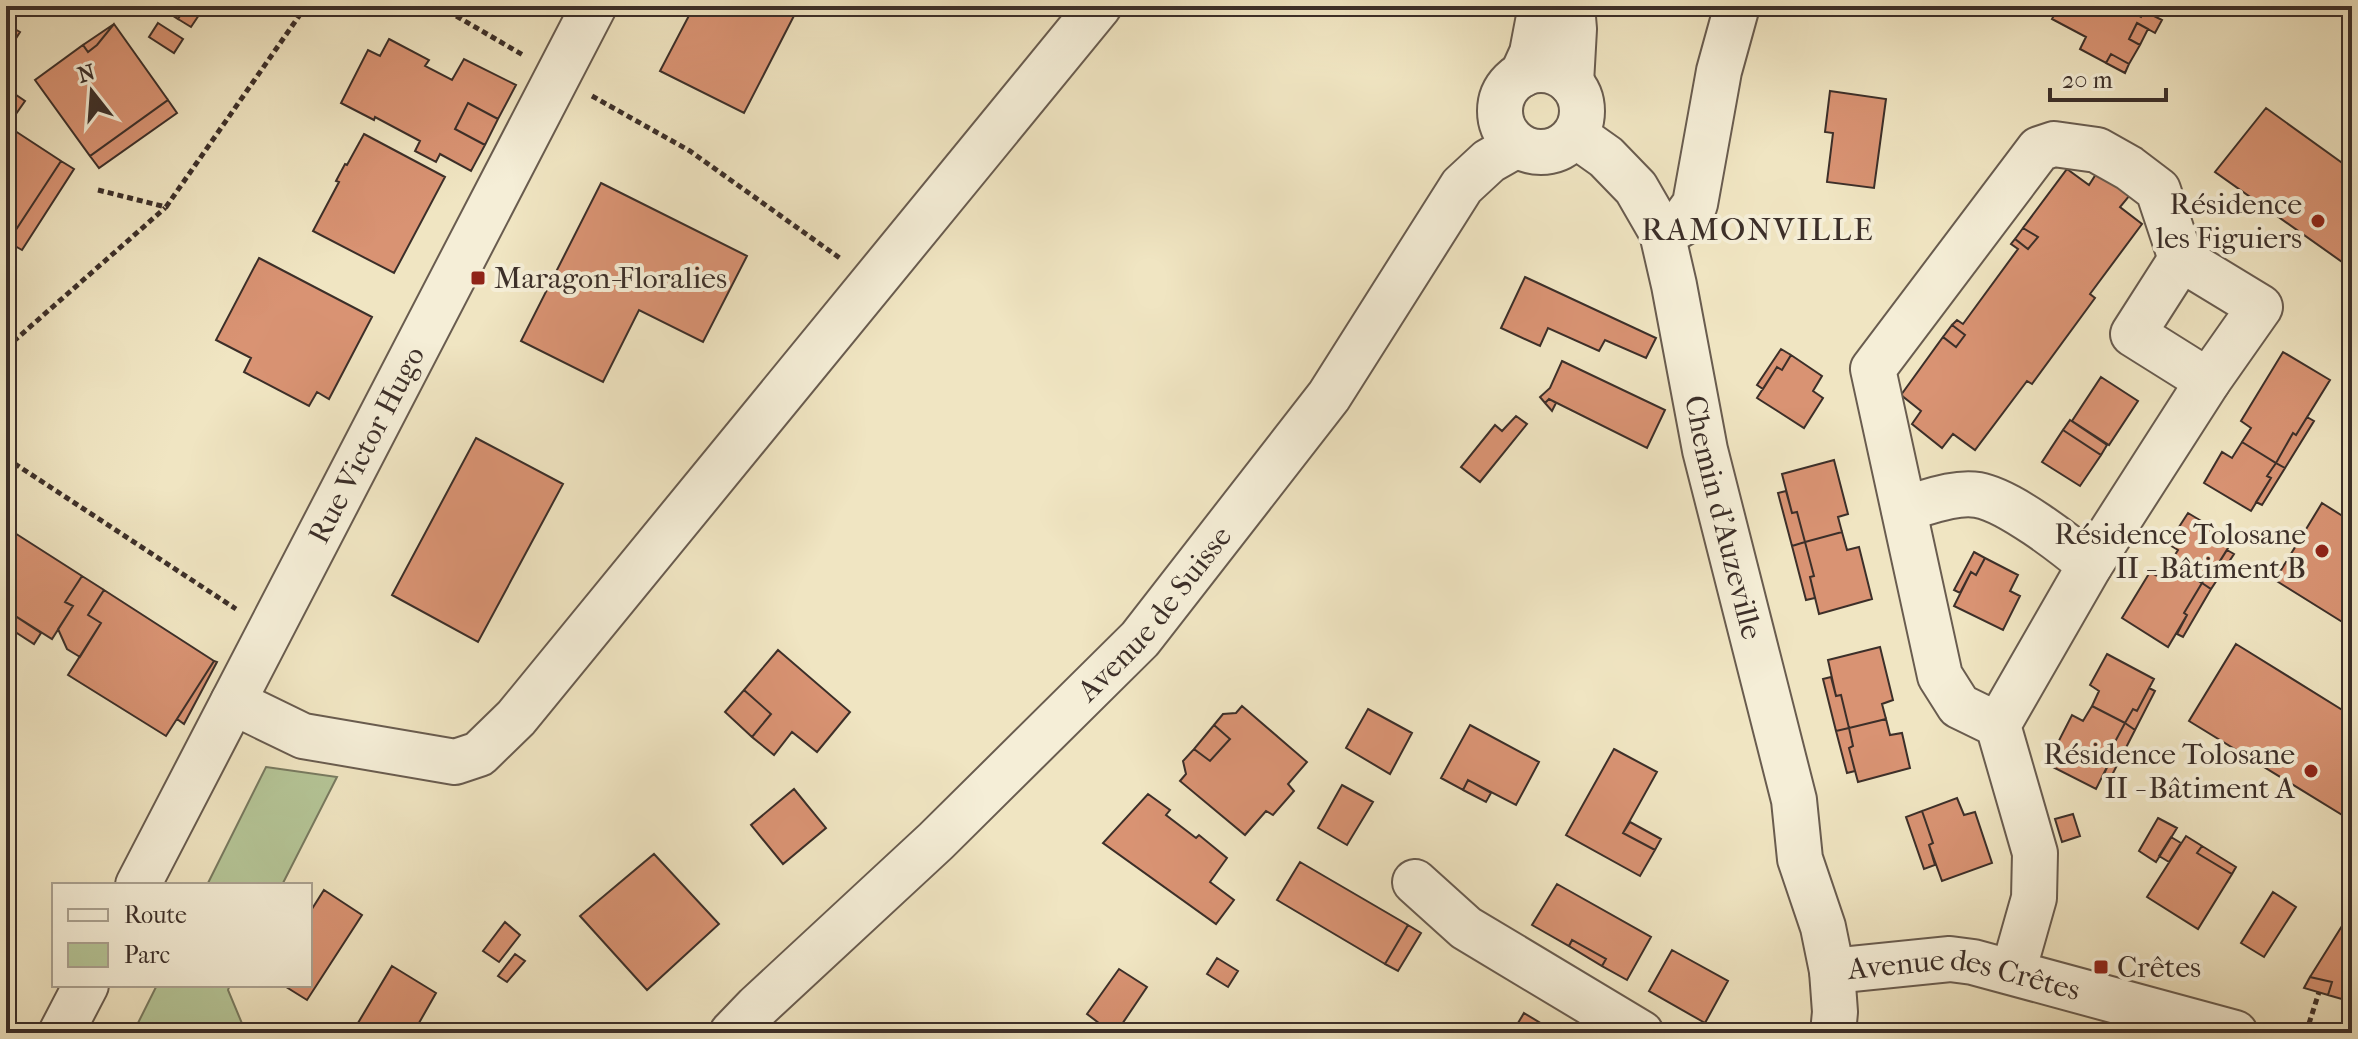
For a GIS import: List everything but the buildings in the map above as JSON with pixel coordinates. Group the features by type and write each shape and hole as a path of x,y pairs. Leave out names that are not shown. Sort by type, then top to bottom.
{"street":[{"name":"Rue Victor Hugo","path":"139,883 233,702 575,86 594,6"},
{"path":"233,702 303,736 455,762 479,754 516,718 1099,6"},
{"path":"1522,75 1532,53 1541,6"},
{"path":"1571,83 1572,6"},
{"path":"1662,233 1680,225 1695,204 1719,71 1737,6"},
{"path":"1547,70 1571,83 1581,99 1582,118 1575,135 1566,145 1554,151 1541,153 1517,145 1506,132 1500,117 1501,100 1509,85 1522,75 1547,70"},
{"name":"Chemin d'Auzeville","path":"1575,135 1606,157 1636,188 1662,233 1705,450 1794,800 1800,859 1823,927 1847,970 1864,1016 1859,1033"},
{"path":"1998,725 1959,706 1940,676 1873,369 2039,149 2054,144 2097,150 2129,168 2158,190 2181,259 2260,307 2208,381 2090,565 1998,725 2035,853 2034,898 2013,972"},
{"name":"Avenue de Suisse","path":"732,1033 936,841 1140,639 1329,396 1462,186 1489,161 1517,145"},
{"path":"2181,259 2133,334 2208,381"},
{"path":"1904,509 1962,494 1980,495 2008,507 2061,540 2090,565"},
{"path":"1415,882 1466,928 1641,1033"},
{"name":"Avenue des Crêtes","path":"1847,970 1950,959 2013,972 2235,1033"},
{"name":"Chemin d'Auzeville","path":"1833,1033 1835,1012 1847,970"},
{"path":"61,1033 85,987"}],"path":[{"path":"6,348 166,207 306,6"},
{"path":"439,6 690,151 851,266"},
{"path":"98,190 166,207"},
{"path":"6,458 244,614"},
{"path":"2306,1033 2319,992"}],"green space":[{"path":"266,767 337,777 283,883 208,883"},
{"path":"156,987 229,987 246,1033 133,1033"}],"place":[{"name":"Résidence les Figuiers","path":"2318,221"},
{"name":"Maragon-Floralies","path":"478,278"},
{"name":"Résidence Tolosane II - Bâtiment B","path":"2322,551"},
{"name":"Résidence Tolosane II - Bâtiment A","path":"2311,771"},
{"name":"Crêtes","path":"2101,967"}],"district":[{"name":"RAMONVILLE","path":"1758,229"}]}
